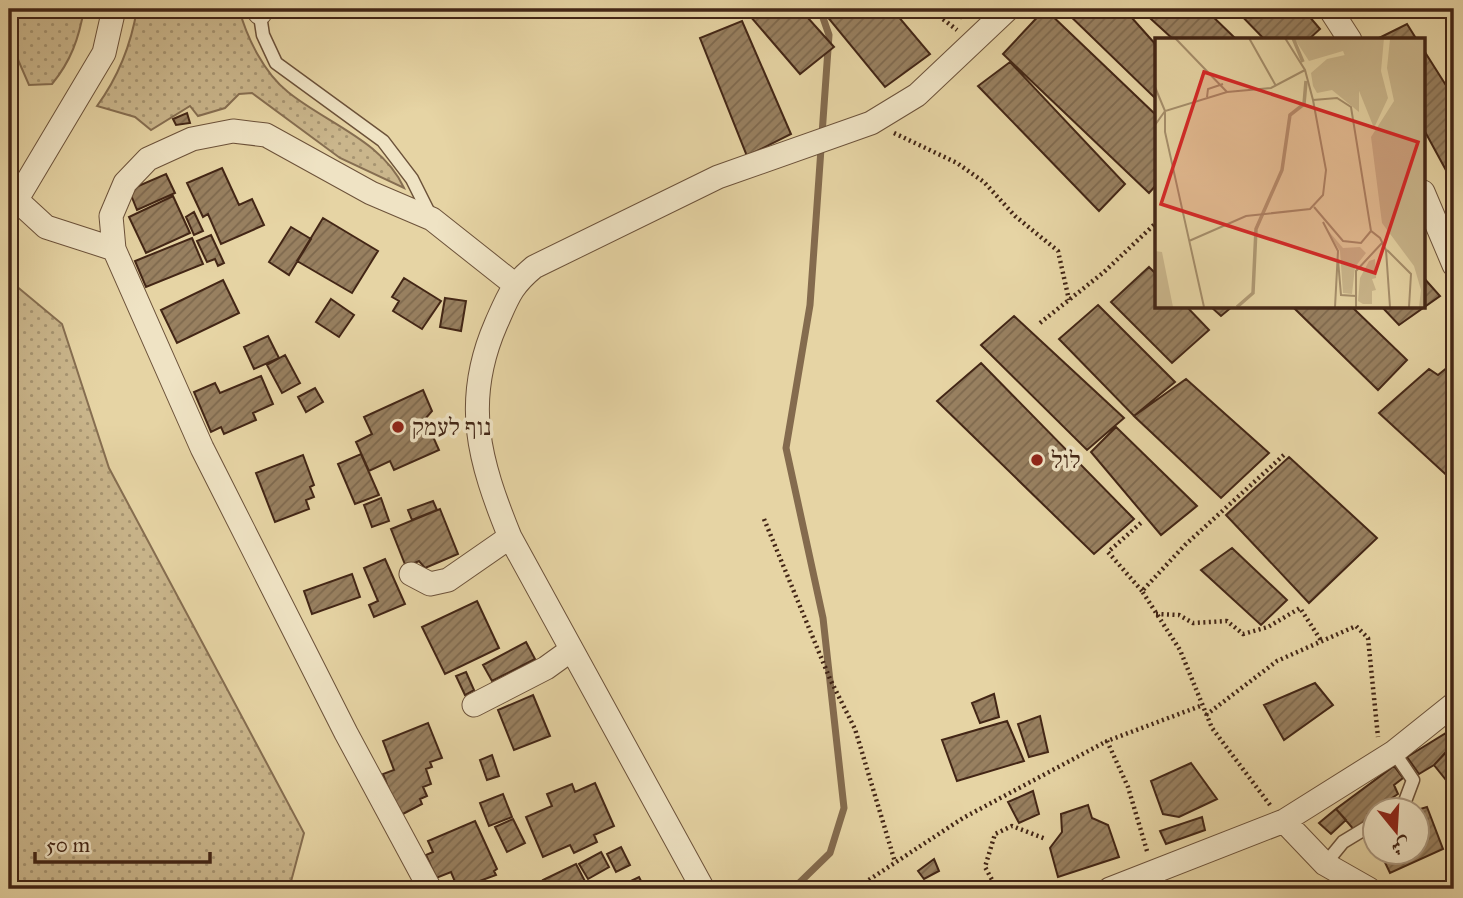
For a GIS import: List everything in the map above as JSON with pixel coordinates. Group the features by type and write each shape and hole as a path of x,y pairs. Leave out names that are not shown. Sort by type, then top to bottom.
{"street":[{"path":"114,9 104,53 13,196 46,227 114,249"},
{"path":"703,889 510,537 486,479 476,425 479,377 487,344 514,284 534,267 718,177 871,123 917,95 1008,9"},
{"path":"1330,9 1349,38"},
{"path":"430,889 346,733 202,448 114,249 111,216 125,183 148,159 192,138 233,131 266,135 371,193 432,219 514,284"},
{"path":"1424,194 1454,265"},
{"path":"411,573 430,584 448,579 510,537"},
{"path":"474,705 546,668 571,650"},
{"path":"1110,889 1284,821 1386,757 1454,704"},
{"path":"1284,821 1325,864 1369,889"}],"lane":[{"path":"259,10 263,35 276,63 383,141 412,179 432,219"},
{"path":"1386,757 1413,780 1407,796"},
{"path":"1325,864 1343,842 1362,830"}],"path":[{"path":"930,9 972,43"},
{"path":"871,123 957,163 984,182 1015,216 1058,251 1069,300"},
{"path":"1040,323 1155,224"},
{"path":"1142,591 1185,545 1286,453"},
{"path":"764,519 830,678 855,729 895,862"},
{"path":"1142,522 1108,551 1142,591 1180,650 1212,729 1284,821"},
{"path":"1156,614 1179,615 1193,623 1227,621 1243,634 1268,626 1300,608 1322,642"},
{"path":"1206,715 1277,662 1356,626 1368,638 1386,757"},
{"path":"855,889 963,818 1107,741 1158,725 1203,705"},
{"path":"1107,741 1141,822 1153,874"},
{"path":"997,889 985,867 995,834 1012,826 1046,839"},
{"path":"902,889 911,889"}],"shaded area":[{"path":"9,9 84,9 73,49 52,84 29,85 9,39"},
{"path":"137,9 239,9 258,54 279,84 303,103 368,145 395,172 404,188 340,158 252,93 239,94 225,108 198,116 190,106 151,130 135,117 97,106 123,60"},
{"path":"9,280 62,324 109,468 304,833 289,889 9,889"}],"building":[{"path":"744,9 800,9 834,47 800,74"},
{"path":"821,9 892,9 930,54 885,87"},
{"path":"951,9 970,9 961,18"},
{"path":"1045,9 1155,114 1155,186 1149,193 1003,54"},
{"path":"1063,9 1124,9 1155,44 1155,98"},
{"path":"1140,9 1205,9 1235,38 1172,38"},
{"path":"1235,9 1303,9 1320,29 1310,38 1263,38"},
{"path":"742,21 791,134 747,156 700,38"},
{"path":"1407,24 1416,38 1379,38"},
{"path":"1424,51 1454,98 1454,185 1424,130"},
{"path":"1010,62 1125,184 1099,211 978,86"},
{"path":"187,113 190,123 176,125 173,119"},
{"path":"222,168 239,205 252,199 264,225 221,244 208,214 203,217 187,183"},
{"path":"166,174 175,193 137,210 129,190"},
{"path":"173,196 190,233 146,253 129,217"},
{"path":"194,212 203,231 194,235 186,217"},
{"path":"323,218 378,251 352,293 297,261"},
{"path":"291,227 311,239 289,275 269,262"},
{"path":"211,235 224,263 218,266 215,259 207,262 197,241"},
{"path":"192,238 203,264 146,287 135,261"},
{"path":"1149,267 1155,273 1155,308 1188,308 1209,330 1172,363 1111,302"},
{"path":"404,278 441,301 422,329 393,311 399,301 392,297"},
{"path":"1424,278 1440,296 1424,307"},
{"path":"223,280 239,313 177,343 161,310"},
{"path":"445,298 466,301 461,331 440,327"},
{"path":"331,299 354,315 339,337 316,322"},
{"name":"לול","path":"1098,305 1175,382 1134,416 1059,339"},
{"path":"1212,308 1231,308 1221,316"},
{"path":"1353,308 1407,360 1378,390 1295,309"},
{"path":"1383,308 1423,308 1399,325"},
{"name":"לול","path":"1014,316 1124,418 1087,450 981,345"},
{"path":"268,336 279,358 254,369 244,347"},
{"path":"285,355 300,383 282,393 267,365"},
{"path":"1454,362 1454,482 1379,413 1429,369 1438,375"},
{"name":"לול","path":"981,363 1134,519 1094,554 937,401"},
{"path":"261,376 273,404 253,413 256,420 224,434 221,427 211,432 194,392 215,383 220,393"},
{"name":"לול","path":"1186,379 1269,453 1221,498 1134,416"},
{"path":"315,388 323,402 306,412 298,397"},
{"name":"נוף לעמק","path":"423,390 432,411 425,419 439,450 394,470 390,461 369,471 356,442 372,434 364,417"},
{"name":"לול","path":"1116,427 1197,506 1161,535 1091,452"},
{"path":"361,454 379,495 355,504 338,464"},
{"path":"303,455 314,485 310,487 314,497 306,500 309,509 275,522 256,473"},
{"path":"1289,457 1377,538 1309,603 1226,515"},
{"path":"381,498 389,521 372,527 364,505"},
{"path":"433,501 437,510 412,520 408,510"},
{"path":"440,509 458,554 425,568 419,561 406,567 391,529"},
{"path":"1232,548 1287,600 1261,625 1201,570"},
{"path":"385,559 405,604 374,617 369,605 378,601 364,568"},
{"path":"352,574 360,597 312,614 304,591"},
{"path":"477,601 499,648 445,674 422,627"},
{"path":"526,642 535,659 492,681 483,665"},
{"path":"466,672 474,690 465,695 456,676"},
{"path":"1315,683 1333,705 1284,740 1264,705"},
{"path":"994,694 999,717 980,723 972,703"},
{"path":"533,695 550,736 514,750 498,710"},
{"path":"1040,716 1048,752 1029,757 1018,724"},
{"path":"1007,721 1024,761 957,781 942,740"},
{"path":"428,723 442,758 430,762 432,767 426,769 431,784 423,787 427,796 420,799 422,804 399,816 383,774 394,770 383,741"},
{"path":"1446,733 1452,746 1434,765 1419,774 1407,757"},
{"path":"1454,743 1454,790 1434,765"},
{"path":"492,755 499,776 487,780 480,760"},
{"path":"1191,763 1217,799 1179,817 1163,814 1151,781"},
{"path":"1394,766 1403,778 1394,785 1398,794 1395,796 1362,796 1362,826 1355,831 1336,809"},
{"path":"595,783 614,826 594,835 597,842 574,853 570,845 543,857 526,817 552,806 547,794 572,784 575,792"},
{"path":"1033,791 1039,814 1019,823 1008,802"},
{"path":"503,794 512,817 489,826 480,803"},
{"path":"1088,805 1092,818 1108,825 1119,857 1058,877 1050,848 1062,832 1061,814"},
{"path":"1336,809 1346,820 1331,834 1319,823"},
{"path":"1202,817 1205,830 1166,844 1160,831"},
{"path":"513,819 525,843 507,852 495,827"},
{"path":"1432,820 1443,849 1432,854"},
{"path":"475,821 497,869 494,871 496,875 458,889 451,872 436,878 426,855 433,852 428,841"},
{"path":"621,847 630,865 616,872 607,854"},
{"path":"601,852 609,867 588,879 579,864"},
{"path":"934,859 939,871 924,879 918,871"},
{"path":"576,864 589,889 548,889 543,880"},
{"path":"1387,866 1405,866 1390,873"},
{"path":"639,877 645,889 614,889"}],"waterway":[{"path":"793,889 830,853 844,808 823,618 786,448 810,305 829,35 820,9"}],"place":[{"name":"נוף לעמק","path":"398,427"},
{"name":"לול","path":"1037,460"}]}
